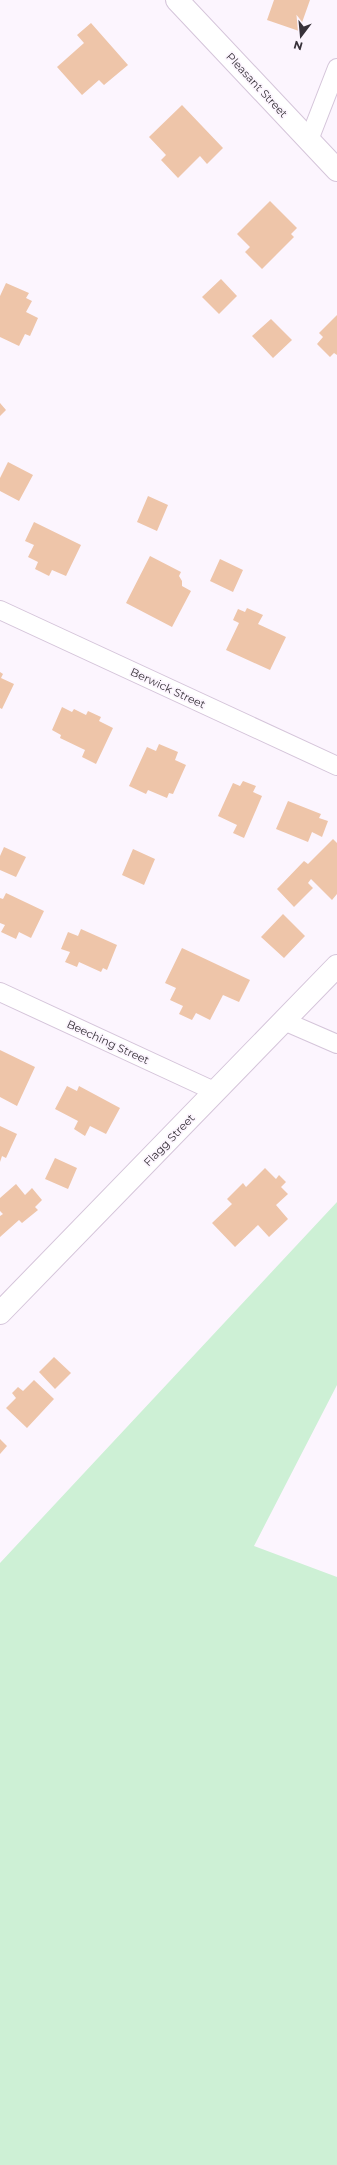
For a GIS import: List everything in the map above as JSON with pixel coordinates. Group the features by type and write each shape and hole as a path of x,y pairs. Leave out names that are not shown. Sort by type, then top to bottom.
{"street":[{"name":"Pleasant Street","path":"177,0 337,170"},
{"path":"309,140 337,68"},
{"name":"Berwick Street","path":"0,610 337,766"},
{"name":"Flagg Street","path":"0,1313 337,966"},
{"name":"Beeching Street","path":"0,992 216,1092"},
{"path":"284,1021 337,1044"}],"green space":[{"path":"337,1202 337,1385 254,1546 337,1577 337,2165 0,2165 0,1563"}],"building":[{"path":"274,0 310,0 299,31 267,20"},
{"path":"91,23 128,65 104,85 99,80 82,95 57,67 84,43 77,35"},
{"path":"182,105 223,148 207,164 200,156 178,178 161,160 166,155 149,137"},
{"path":"270,201 297,228 291,234 294,237 262,269 245,252 250,247 237,234"},
{"path":"221,279 237,296 219,314 202,297"},
{"path":"6,283 29,293 26,298 32,301 26,312 38,318 30,336 25,334 19,346 0,337 0,296"},
{"path":"337,315 337,355 334,353 330,357 317,344 323,337 319,333"},
{"path":"271,319 292,340 273,358 252,336"},
{"path":"0,403 6,410 0,416"},
{"path":"8,462 33,475 19,501 0,491 0,478"},
{"path":"148,496 168,505 157,531 137,522"},
{"path":"34,522 81,545 66,576 52,570 49,576 35,569 38,562 28,557 34,545 25,541"},
{"path":"150,556 181,572 179,576 182,581 182,586 191,591 172,627 126,603"},
{"path":"220,559 243,570 233,592 210,581"},
{"path":"247,608 263,615 258,624 286,637 270,670 226,650 239,623 233,620 238,609 245,612"},
{"path":"0,672 3,674 1,678 14,684 2,709 0,708"},
{"path":"62,707 72,712 74,709 86,715 88,711 101,717 99,721 113,728 96,764 82,757 85,750 60,738 61,735 52,730"},
{"path":"159,744 178,752 175,760 186,765 173,794 169,793 167,798 148,790 146,794 129,786 147,747 156,751"},
{"path":"243,781 256,786 253,792 262,796 244,838 233,833 237,825 218,816 233,783 240,786"},
{"path":"288,801 321,814 319,818 328,821 322,837 312,832 308,842 276,829"},
{"path":"333,839 337,843 337,894 332,900 311,879 308,883 313,888 294,907 277,889 304,861 308,864"},
{"path":"4,847 26,857 16,877 0,870 0,856"},
{"path":"133,849 155,859 144,885 122,875"},
{"path":"6,893 44,911 31,938 19,932 16,939 1,932 5,925 0,923 0,898 3,899"},
{"path":"283,914 305,936 284,958 261,937"},
{"path":"81,929 117,945 107,970 103,968 101,972 79,962 77,967 65,962 70,952 61,949 68,932 78,936"},
{"path":"182,948 250,980 239,1002 223,995 210,1020 196,1013 192,1020 179,1014 183,1006 170,1000 176,988 165,983"},
{"path":"0,1050 35,1067 17,1106 0,1097"},
{"path":"67,1086 77,1091 79,1086 120,1108 106,1134 90,1126 85,1136 74,1129 78,1121 55,1109"},
{"path":"0,1126 17,1134 6,1158 2,1156 0,1162"},
{"path":"55,1158 77,1168 68,1189 45,1179"},
{"path":"265,1168 276,1179 279,1175 286,1182 281,1187 288,1194 276,1205 288,1219 269,1237 258,1225 235,1247 212,1223 232,1204 227,1199 243,1183 246,1187"},
{"path":"16,1184 25,1195 32,1188 42,1200 35,1207 38,1210 22,1223 19,1220 0,1237 0,1216 3,1214 0,1211 0,1198"},
{"path":"54,1357 71,1373 55,1389 39,1372"},
{"path":"34,1380 54,1399 27,1428 6,1408 16,1398 12,1393 18,1387 23,1391"},
{"path":"0,1439 7,1446 0,1454"}]}
